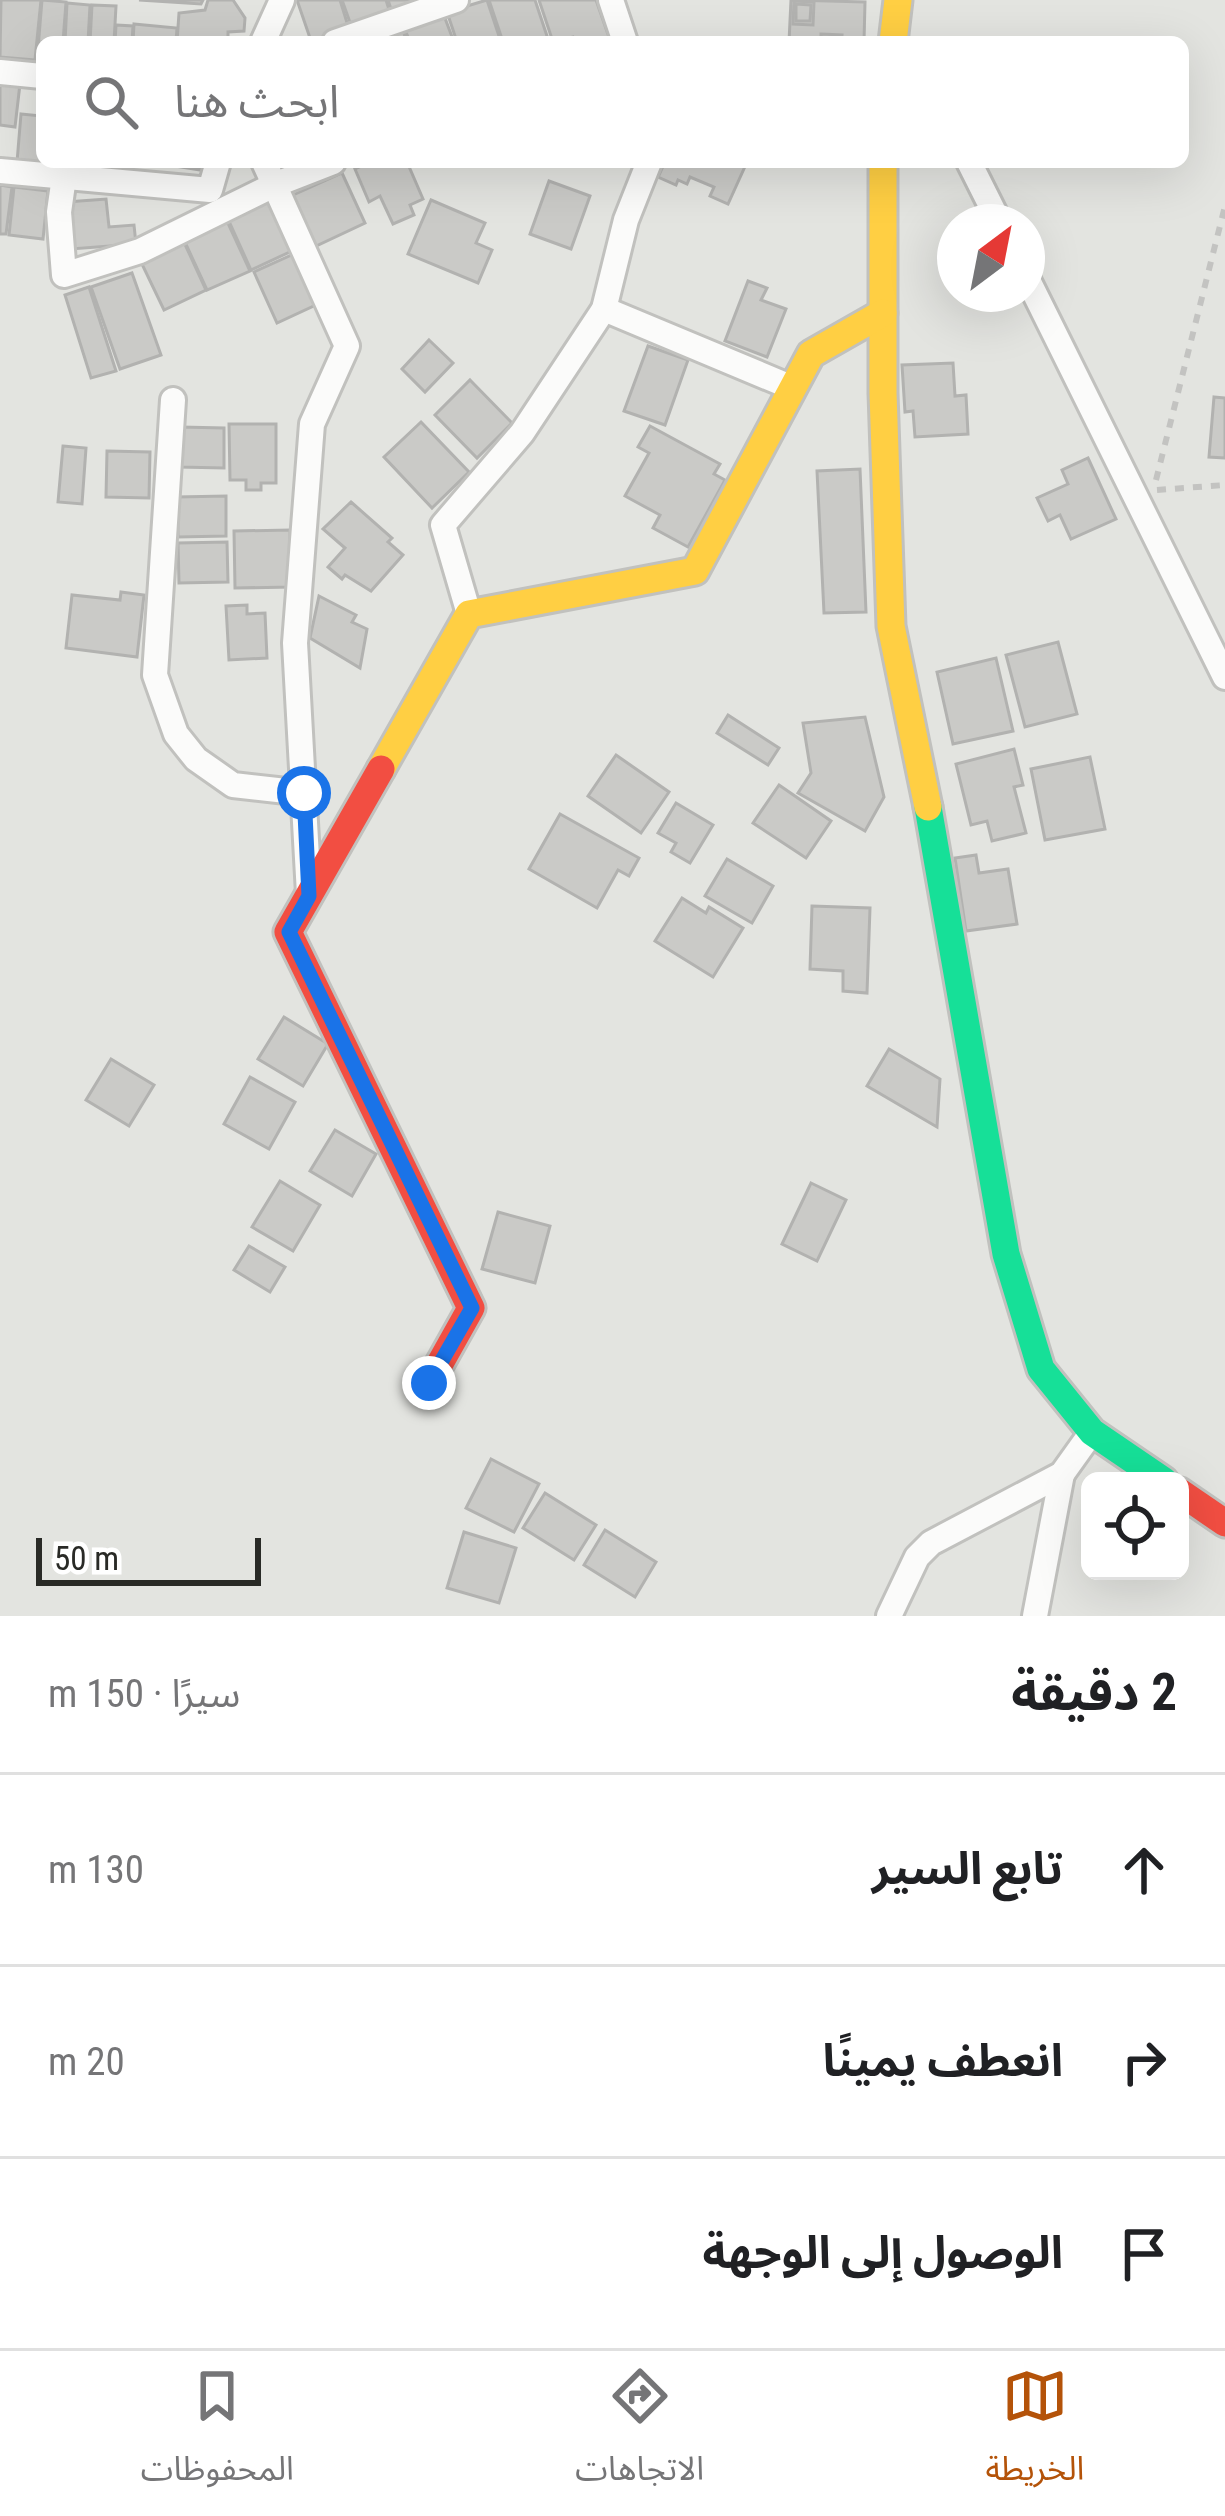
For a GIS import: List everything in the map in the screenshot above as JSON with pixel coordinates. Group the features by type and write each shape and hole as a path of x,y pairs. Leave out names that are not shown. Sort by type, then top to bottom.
{"main road":[{"path":"883,168 891,626 940,866 1006,1254 1041,1369 1092,1432 1151,1472"},
{"path":"429,1383 472,1308 289,932 470,614 695,571 811,354 883,313"},
{"path":"1189,1498 1225,1523"}],"street":[{"path":"266,36 282,0"},
{"path":"352,36 455,0"},
{"path":"611,0 623,36"},
{"path":"0,72 36,75"},
{"path":"198,223 216,168"},
{"path":"470,614 443,525 522,433 604,309 626,220 647,168"},
{"path":"972,168 990,204"},
{"path":"0,171 210,190"},
{"path":"64,176 59,212 64,275 140,251 198,223 269,173 347,346 312,424 296,643 309,896"},
{"path":"604,309 793,388"},
{"path":"1044,312 1225,677"},
{"path":"172,400 155,675 176,734 196,759 233,785 304,793"},
{"path":"1035,1616 1062,1474 1092,1432"},
{"path":"889,1616 917,1557 931,1543 1062,1474"}],"path":[{"path":"1225,206 1154,490 1225,484"}],"building":[{"path":"1,0 41,0 35,60 0,57"},
{"path":"42,0 66,2 63,36 39,36"},
{"path":"139,0 203,0 201,4"},
{"path":"208,0 233,0 245,18 244,31 228,32 228,36 177,36 179,13 205,10"},
{"path":"297,0 340,0 349,29 309,36"},
{"path":"342,0 386,0 391,16 352,28"},
{"path":"388,0 414,0 417,7 393,15"},
{"path":"487,0 499,36 455,36 447,12"},
{"path":"489,0 535,0 547,36 501,36"},
{"path":"539,0 596,0 609,36 551,36"},
{"path":"791,0 865,2 864,36 789,36"},
{"path":"794,1 814,2 813,25 793,24"},
{"path":"67,3 90,5 88,36 65,36"},
{"path":"796,4 811,5 810,21 796,21"},
{"path":"92,5 116,6 114,36 90,36"},
{"path":"443,13 452,36 408,36 404,27"},
{"path":"134,24 177,28 176,36 133,36"},
{"path":"116,25 133,26 132,36 115,36"},
{"path":"402,28 405,36 380,36"},
{"path":"0,81 20,84 15,127 0,125"},
{"path":"21,114 36,115 36,163 17,162"},
{"path":"410,168 423,199 410,205 414,215 393,224 380,196 369,202 355,169"},
{"path":"662,168 744,168 728,204 710,196 714,187 690,177 687,184 678,180 676,185 658,177"},
{"path":"342,173 365,223 314,247 291,196"},
{"path":"549,181 590,196 571,249 530,234"},
{"path":"0,185 12,187 6,234 0,234"},
{"path":"14,187 48,191 43,239 9,235"},
{"path":"106,199 109,227 134,225 136,244 71,249 67,202"},
{"path":"271,200 294,250 251,270 228,219"},
{"path":"431,200 485,223 476,243 492,250 478,283 408,254"},
{"path":"227,221 250,271 207,290 184,240"},
{"path":"183,240 206,290 164,310 140,260"},
{"path":"296,253 320,303 277,323 254,272"},
{"path":"132,273 161,355 120,369 91,287"},
{"path":"748,281 767,288 761,300 786,309 767,357 725,341"},
{"path":"89,287 116,371 91,378 65,295"},
{"path":"429,340 453,363 425,392 402,369"},
{"path":"648,346 688,360 665,425 624,411"},
{"path":"953,363 955,396 966,395 968,434 915,437 913,411 905,412 902,365"},
{"path":"470,380 512,423 477,458 435,415"},
{"path":"1214,397 1225,398 1225,458 1209,457"},
{"path":"421,422 469,472 432,508 384,457"},
{"path":"229,424 276,424 276,483 246,490 246,480 230,480"},
{"path":"650,426 720,464 714,474 725,480 688,547 653,528 660,515 625,496 649,453 638,447"},
{"path":"180,427 224,428 224,468 179,467"},
{"path":"63,446 86,448 82,504 58,502"},
{"path":"107,451 150,452 149,498 106,497"},
{"path":"1088,458 1116,519 1071,539 1060,515 1048,521 1037,498 1068,484 1062,470"},
{"path":"860,469 866,612 824,613 817,471"},
{"path":"226,496 226,536 178,537 177,497"},
{"path":"351,502 392,538 388,542 403,555 371,591 345,575 342,579 328,567 345,548 323,529"},
{"path":"290,530 291,587 235,588 234,531"},
{"path":"227,542 228,582 179,583 178,543"},
{"path":"121,592 144,595 137,657 66,648 72,595 120,600"},
{"path":"319,596 356,615 352,622 367,629 360,668 310,638"},
{"path":"247,605 247,614 265,613 267,658 229,660 226,606"},
{"path":"1058,642 1077,714 1025,727 1006,655"},
{"path":"996,658 1013,731 953,744 937,672"},
{"path":"728,715 779,748 768,765 717,733"},
{"path":"865,717 884,797 865,831 798,793 811,773 803,723"},
{"path":"1014,749 1023,785 1014,787 1026,833 992,841 987,821 971,825 956,764"},
{"path":"616,755 669,792 641,833 588,796"},
{"path":"1090,757 1105,829 1045,840 1031,769"},
{"path":"779,785 831,821 806,858 753,823"},
{"path":"676,803 713,825 690,863 671,852 676,843 658,833"},
{"path":"560,814 639,858 629,876 618,870 597,908 529,869"},
{"path":"976,855 979,873 1008,869 1017,924 966,931 955,858"},
{"path":"727,859 773,886 752,923 705,896"},
{"path":"682,898 706,913 709,907 743,928 713,977 655,941"},
{"path":"812,906 870,908 867,993 843,991 843,971 810,969"},
{"path":"284,1017 328,1044 303,1086 258,1059"},
{"path":"889,1049 940,1079 937,1127 867,1086"},
{"path":"111,1059 154,1085 129,1126 86,1100"},
{"path":"250,1077 295,1102 269,1149 224,1124"},
{"path":"335,1130 376,1154 352,1196 310,1171"},
{"path":"280,1181 320,1205 293,1251 252,1227"},
{"path":"811,1183 846,1200 817,1261 782,1244"},
{"path":"498,1212 550,1226 535,1283 482,1269"},
{"path":"249,1246 285,1267 270,1292 234,1270"},
{"path":"491,1459 539,1484 514,1532 466,1508"},
{"path":"545,1493 596,1525 574,1560 523,1528"},
{"path":"605,1530 656,1562 635,1597 584,1565"},
{"path":"464,1532 516,1548 499,1603 447,1588"}],"traffic: fast":[{"path":"928,807 1006,1254 1041,1369 1092,1432 1151,1472"}],"traffic: slow":[{"path":"894,36 898,0"},
{"path":"883,168 883,393 891,626 928,807"},
{"path":"381,769 469,614 695,571 811,354 883,313"}],"traffic: jam":[{"path":"381,769 288,932 471,1308 429,1383"},
{"path":"1189,1498 1225,1523"}],"route":[{"path":"304,793 309,896 289,932 472,1308 429,1383"}]}
